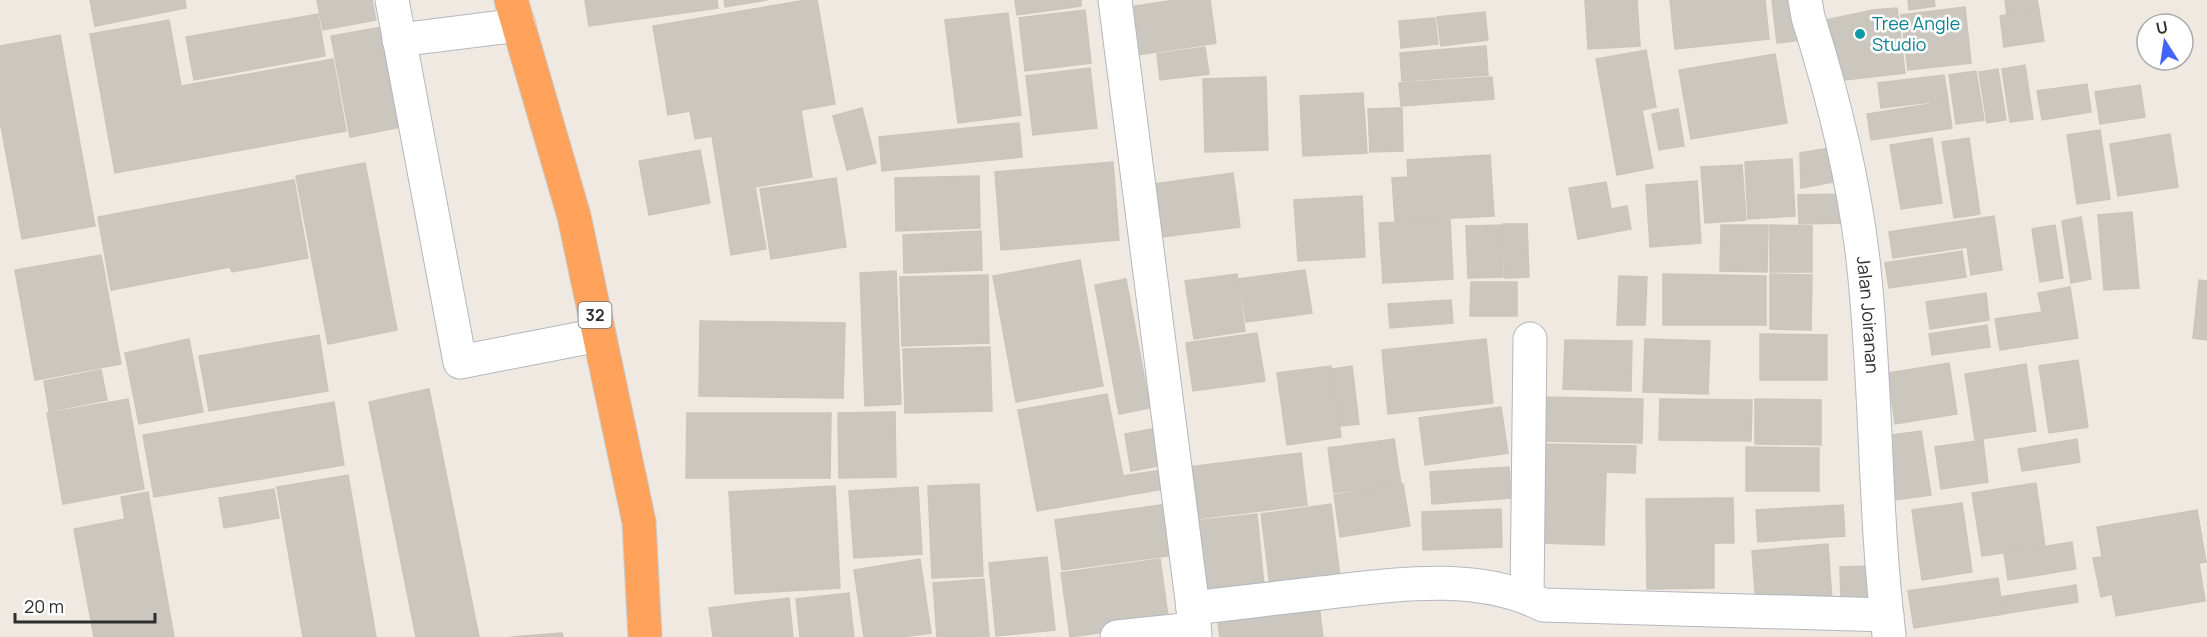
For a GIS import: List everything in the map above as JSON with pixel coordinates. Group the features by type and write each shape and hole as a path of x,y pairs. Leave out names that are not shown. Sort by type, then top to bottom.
{"highway":[{"name":"32","path":"515,13 574,216 639,522 645,637"}],"street":[{"path":"392,0 460,362 599,335"},
{"path":"1115,0 1194,625"},
{"name":"Jalan Joiranan","path":"1805,0 1840,128 1856,206 1864,271 1888,626"},
{"path":"399,40 515,13"},
{"path":"1527,596 1530,339"},
{"path":"1116,637 1194,625 1396,585 1471,586 1502,589 1527,596 1543,604 1888,626"}],"building":[{"path":"90,0 185,0 186,8 95,26"},
{"path":"317,0 372,0 376,20 323,30"},
{"path":"585,0 717,0 718,8 589,26"},
{"path":"724,0 767,0 725,7"},
{"path":"817,0 835,104 801,110 812,177 755,187 766,249 731,255 712,136 695,139 690,111 668,115 653,26"},
{"path":"1015,0 1081,0 1081,6 1017,15"},
{"path":"1175,0 1210,0 1216,43 1131,56 1124,8"},
{"path":"1585,0 1637,0 1640,46 1588,49"},
{"path":"1670,0 1765,0 1769,39 1675,49"},
{"path":"1772,0 1797,0 1801,40 1777,43"},
{"path":"1908,0 1934,0 1935,6 1909,10"},
{"path":"2005,0 2037,0 2039,10 2007,16"},
{"path":"1965,7 1971,63 1908,70 1901,15"},
{"name":"Tree Angle Studio","path":"1897,8 1905,73 1836,81 1816,22 1873,10"},
{"path":"1085,10 1091,63 1025,71 1019,18"},
{"path":"2039,10 2044,41 2004,47 2000,16"},
{"path":"1485,12 1488,40 1441,46 1437,17"},
{"path":"1008,13 1021,115 958,123 945,20"},
{"path":"318,14 325,56 194,80 186,37"},
{"path":"1435,18 1438,44 1401,48 1399,21"},
{"path":"169,20 181,86 333,59 346,131 115,173 90,34"},
{"path":"387,26 407,126 350,137 331,36"},
{"path":"60,35 95,226 22,239 0,121 0,46"},
{"path":"1486,46 1488,75 1402,81 1400,53"},
{"path":"1205,47 1209,74 1160,80 1157,54"},
{"path":"1646,50 1656,107 1642,110 1653,168 1617,175 1596,59"},
{"path":"1775,54 1787,123 1691,139 1679,70"},
{"path":"2025,65 2033,119 2010,122 2002,69"},
{"path":"1090,68 1097,128 1033,135 1026,76"},
{"path":"1998,69 2006,120 1987,123 1979,72"},
{"path":"1976,71 1984,120 1956,124 1949,75"},
{"path":"1944,75 1948,100 1881,108 1878,83"},
{"path":"1266,77 1268,150 1205,152 1203,79"},
{"path":"1492,77 1494,99 1401,106 1399,83"},
{"path":"2087,84 2091,112 2042,120 2037,91"},
{"path":"2140,85 2145,117 2100,124 2095,92"},
{"path":"1363,93 1367,153 1303,156 1300,96"},
{"path":"1948,101 1952,128 1871,140 1867,114"},
{"path":"862,108 876,163 847,170 833,116"},
{"path":"1402,108 1403,151 1370,152 1368,109"},
{"path":"1678,109 1684,146 1659,150 1652,114"},
{"path":"1019,123 1022,157 882,171 879,137"},
{"path":"2100,130 2110,199 2077,204 2067,135"},
{"path":"2170,134 2178,187 2118,196 2110,144"},
{"path":"1932,138 1942,203 1901,209 1890,145"},
{"path":"1969,138 1980,214 1954,218 1942,142"},
{"path":"1835,147 1839,181 1801,188 1800,153"},
{"path":"700,150 710,203 649,215 639,161"},
{"path":"1490,155 1494,216 1395,221 1392,178 1408,177 1407,160"},
{"path":"1792,159 1795,216 1748,219 1745,162"},
{"path":"1113,162 1119,240 1001,250 995,172"},
{"path":"365,163 397,330 328,344 296,176"},
{"path":"1742,165 1746,220 1705,223 1701,167"},
{"path":"1233,173 1240,227 1154,238 1147,185"},
{"path":"979,176 980,228 896,231 895,178"},
{"path":"836,178 846,247 771,259 760,189"},
{"path":"294,180 308,258 232,272 230,267 111,290 98,217"},
{"path":"1697,181 1701,243 1650,247 1646,185"},
{"path":"1606,182 1611,209 1627,206 1631,229 1578,239 1569,188"},
{"path":"1843,194 1844,223 1799,224 1798,195"},
{"path":"1362,196 1365,257 1298,261 1294,200"},
{"path":"2132,212 2139,288 2104,290 2098,215"},
{"path":"1994,216 2002,270 1971,275 1967,247 1893,258 1889,232"},
{"path":"2081,217 2091,279 2071,283 2062,221"},
{"path":"1450,219 1453,279 1383,283 1379,223"},
{"path":"1503,224 1527,224 1529,277 1505,278"},
{"path":"1502,225 1503,277 1468,278 1466,226"},
{"path":"1721,225 1768,225 1767,272 1720,271"},
{"path":"1770,225 1812,226 1812,272 1770,272"},
{"path":"2055,225 2063,278 2040,282 2032,229"},
{"path":"981,231 982,270 904,273 903,235"},
{"path":"1962,251 1966,277 1889,288 1885,263"},
{"path":"101,255 121,364 35,380 15,270"},
{"path":"1080,260 1103,386 1016,402 993,276"},
{"path":"1305,270 1312,313 1246,322 1239,279"},
{"path":"896,271 901,404 865,406 860,273"},
{"path":"1237,274 1245,331 1194,339 1185,281"},
{"path":"1663,274 1766,276 1766,325 1663,325"},
{"path":"1770,274 1812,275 1811,330 1770,329"},
{"path":"988,275 989,343 902,346 900,277"},
{"path":"1619,276 1647,277 1645,325 1617,325"},
{"path":"1126,279 1150,408 1119,414 1095,285"},
{"path":"2199,280 2207,281 2207,340 2193,338"},
{"path":"1471,282 1517,282 1517,316 1470,316"},
{"path":"2070,287 2078,338 2000,350 1995,319 2042,312 2038,293"},
{"path":"1986,293 1989,320 1930,329 1926,302"},
{"path":"1451,300 1453,323 1390,328 1388,304"},
{"path":"700,321 845,323 843,398 699,396"},
{"path":"1987,325 1990,347 1932,355 1929,334"},
{"path":"1257,333 1265,381 1193,391 1186,343"},
{"path":"1760,334 1827,335 1827,380 1760,380"},
{"path":"319,335 328,391 209,411 199,356"},
{"path":"189,339 203,412 139,424 125,353"},
{"path":"1486,339 1493,403 1388,414 1382,350"},
{"path":"1645,339 1710,341 1708,394 1643,392"},
{"path":"1565,340 1632,341 1631,391 1563,389"},
{"path":"990,347 992,411 905,413 903,349"},
{"path":"2078,360 2088,427 2049,433 2039,366"},
{"path":"1949,363 1957,414 1895,424 1888,373"},
{"path":"2026,364 2036,431 1975,440 1965,374"},
{"path":"1331,366 1341,437 1287,445 1277,373"},
{"path":"1352,366 1359,424 1340,426 1333,369"},
{"path":"101,370 107,400 49,411 44,381"},
{"path":"429,389 479,637 416,637 369,402"},
{"path":"1107,394 1123,476 1161,470 1164,489 1037,511 1018,410"},
{"path":"1541,397 1643,399 1642,443 1540,441"},
{"path":"128,399 144,489 63,504 47,413"},
{"path":"1660,399 1752,400 1751,441 1659,440"},
{"path":"1755,399 1821,400 1821,445 1755,444"},
{"path":"334,402 344,465 154,497 143,435"},
{"path":"1501,407 1508,453 1425,465 1419,418"},
{"path":"895,412 896,477 839,478 838,413"},
{"path":"687,413 831,413 830,478 686,478"},
{"path":"1163,427 1169,464 1131,471 1125,434"},
{"path":"1921,431 1931,495 1894,500 1885,436"},
{"path":"1394,439 1401,484 1334,493 1328,448"},
{"path":"2077,439 2080,462 2022,471 2018,449"},
{"path":"1983,440 1988,482 1941,489 1935,447"},
{"path":"1539,444 1636,446 1635,473 1606,472 1604,545 1536,543"},
{"path":"1746,447 1819,448 1819,491 1746,491"},
{"path":"1301,453 1307,505 1195,519 1189,467"},
{"path":"1509,467 1511,498 1432,504 1430,472"},
{"path":"348,475 376,637 303,637 277,487"},
{"path":"2036,483 2045,547 1982,556 1972,493"},
{"path":"979,484 983,576 932,578 928,486"},
{"path":"1403,484 1410,526 1340,537 1334,495"},
{"path":"835,486 840,588 735,594 729,492"},
{"path":"918,487 922,554 854,558 849,491"},
{"path":"274,489 279,518 224,528 219,498"},
{"path":"148,492 174,637 94,637 74,529 125,519 121,497"},
{"path":"1733,498 1734,543 1714,543 1714,588 1647,589 1646,499"},
{"path":"1962,503 1972,572 1922,580 1912,510"},
{"path":"1167,504 1174,555 1062,570 1055,520"},
{"path":"1331,504 1340,577 1270,586 1261,514"},
{"path":"1843,505 1845,536 1758,542 1756,510"},
{"path":"1501,509 1502,547 1423,550 1422,512"},
{"path":"2197,510 2206,562 2199,563 2205,601 2116,616 2112,594 2101,597 2093,558 2102,557 2097,527"},
{"path":"1257,514 1264,585 1204,593 1195,521"},
{"path":"2072,542 2076,569 2008,580 2004,553"},
{"path":"1828,544 1832,601 1756,606 1752,551"},
{"path":"1047,557 1055,630 996,636 989,563"},
{"path":"920,559 931,633 902,637 864,637 854,570"},
{"path":"1160,559 1169,623 1070,637 1061,573"},
{"path":"1875,566 1876,601 1841,601 1840,567"},
{"path":"1998,578 2003,614 1914,628 1908,591"},
{"path":"984,579 989,636 937,637 933,583"},
{"path":"2076,585 2078,602 2003,614 2000,597"},
{"path":"849,593 854,637 800,637 796,599"},
{"path":"1318,597 1323,637 1220,637 1217,616"},
{"path":"789,598 793,637 713,637 709,608"},
{"path":"562,633 563,637 511,637"}],"place":[{"name":"Tree Angle Studio","path":"1860,34"}]}
